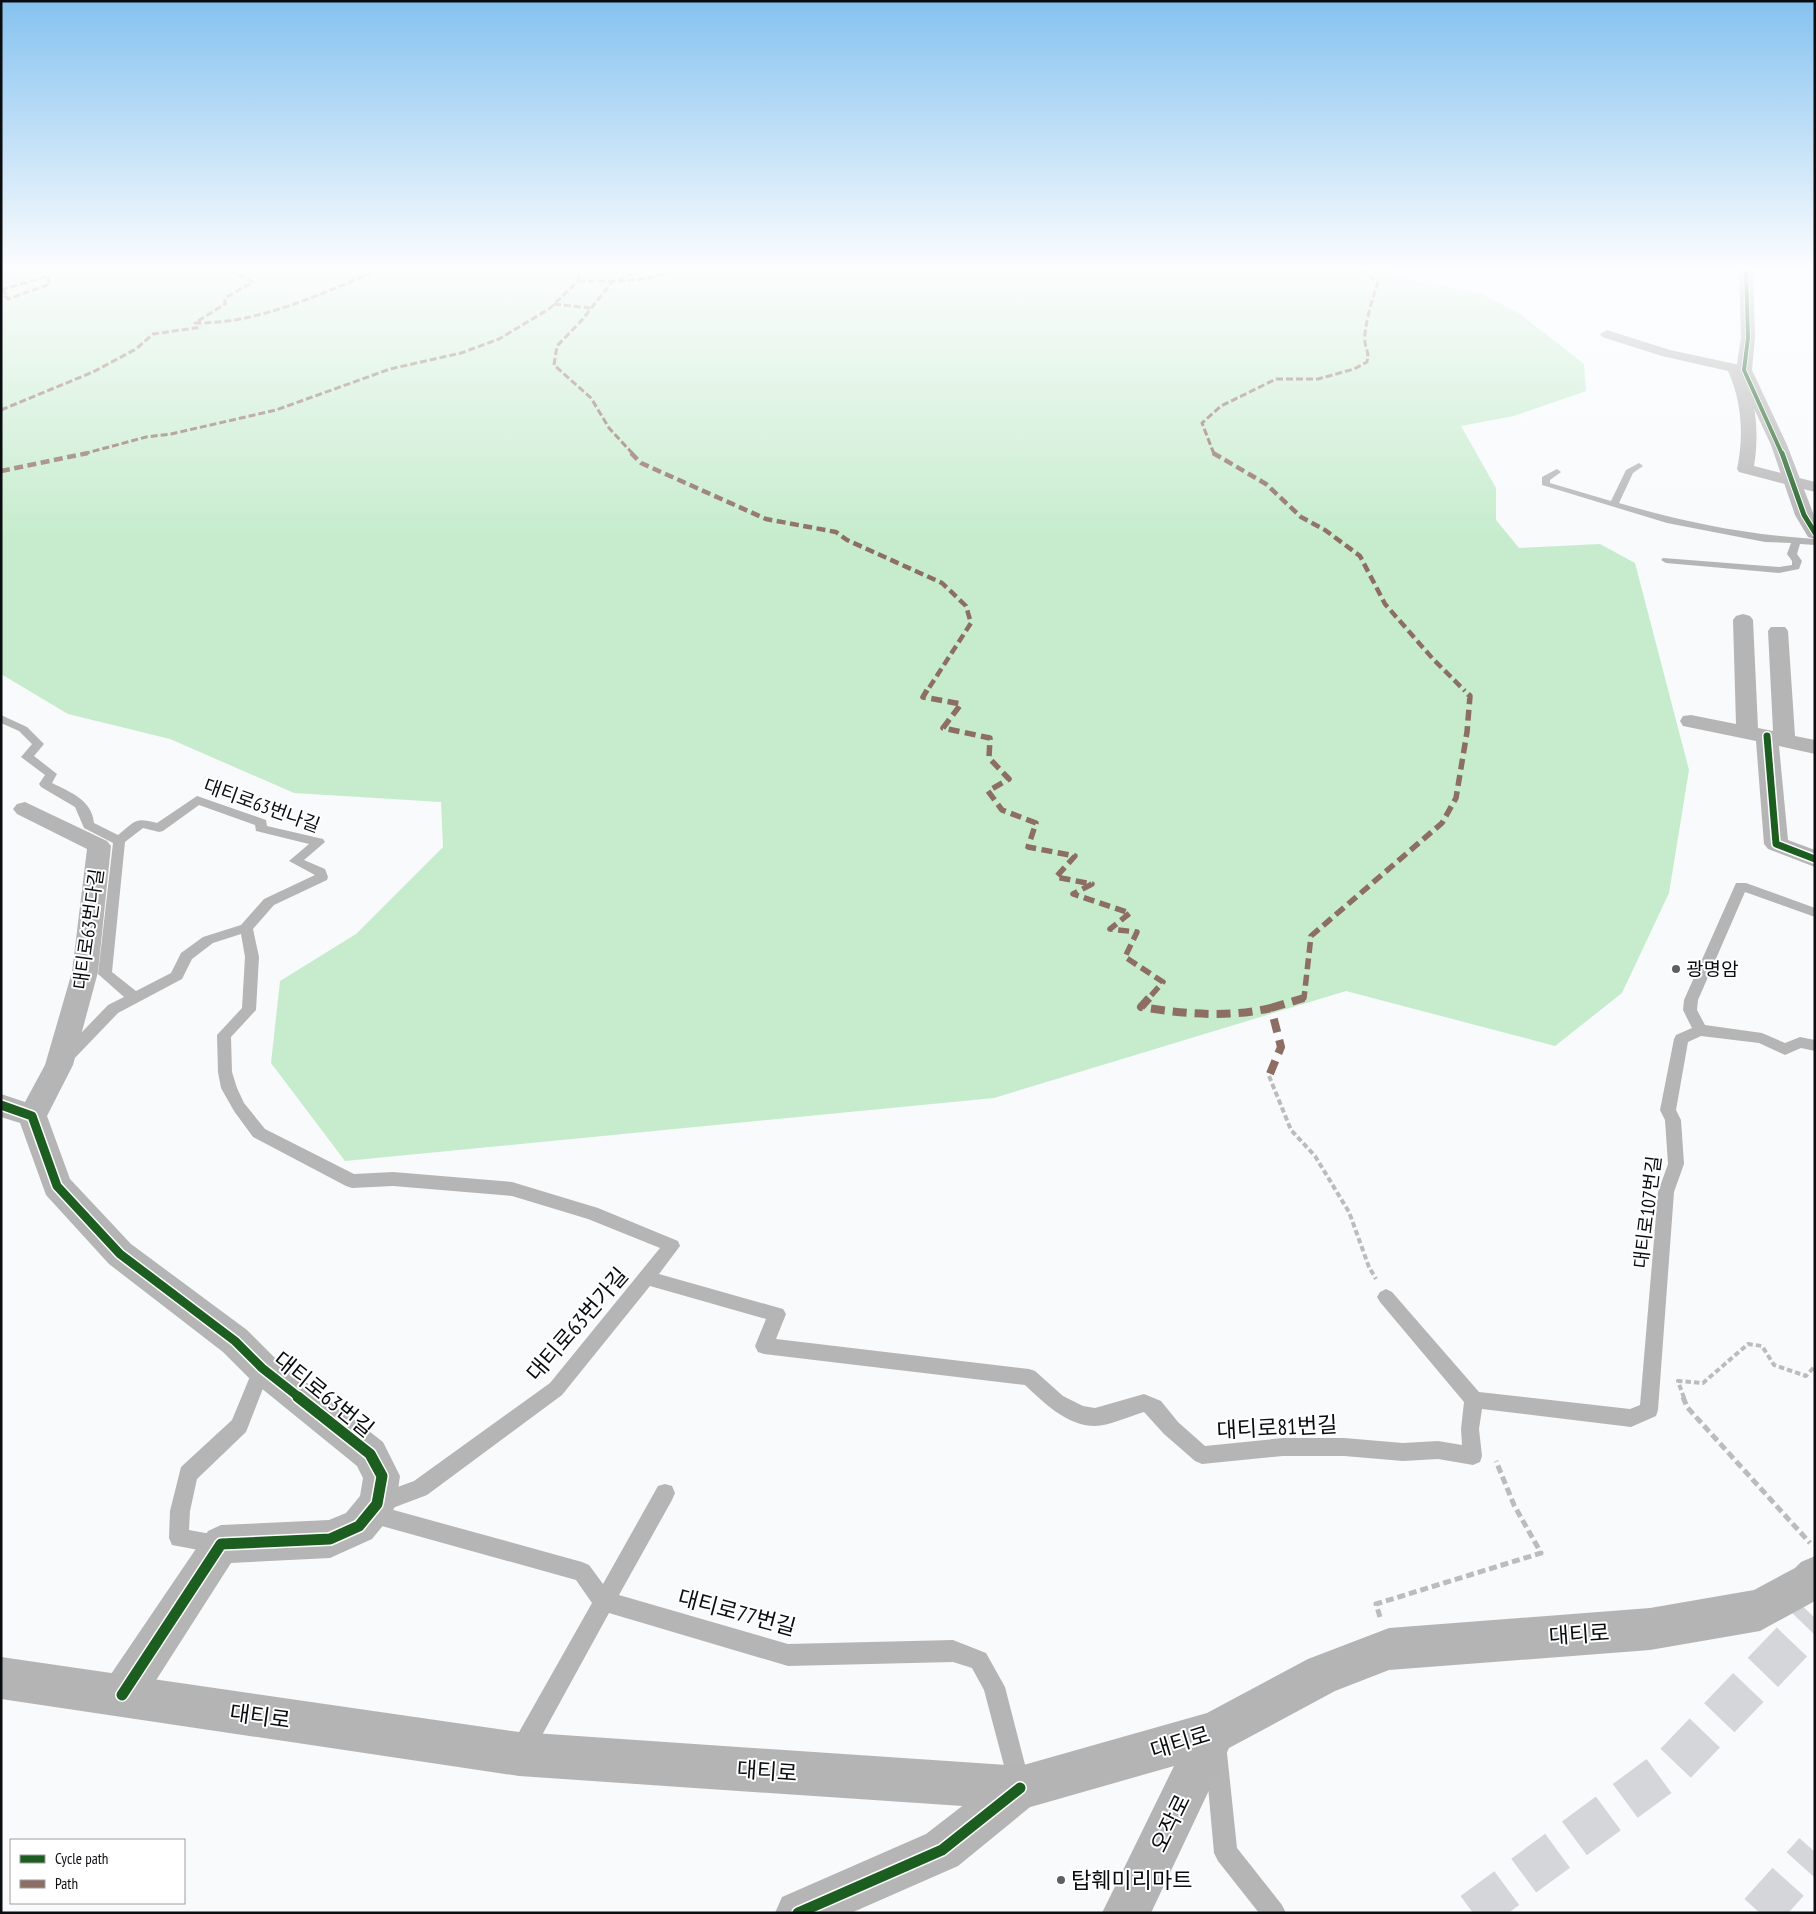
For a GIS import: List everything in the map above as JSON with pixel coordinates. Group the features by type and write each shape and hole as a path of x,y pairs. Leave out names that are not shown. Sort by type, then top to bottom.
{"street":[{"path":"1668,359 1739,369"},
{"path":"1742,359 1739,377 1749,424 1750,450 1745,469 1815,488"},
{"path":"1739,369 1779,445 1804,515 1815,533"},
{"path":"1743,620 1766,736 1776,844 1815,859"},
{"path":"1766,736 1778,631"},
{"path":"1691,721 1815,747"},
{"name":"대티로63번다길","path":"17,1110 59,1066 86,972 99,846 25,809"},
{"name":"대티로63번길","path":"17,1110 57,1186 120,1254 235,1341 262,1368 370,1454 382,1476 373,1508"},
{"path":"122,1695 220,1544 330,1539 359,1526 373,1508"},
{"name":"대티로","path":"1,1678 519,1754 1020,1788 1214,1733 1323,1674 1389,1649 1650,1629 1686,1623 1760,1610 1809,1582 1815,1576"},
{"name":"오작로","path":"1126,1913 1214,1733"},
{"path":"798,1913 942,1850 1020,1788"}],"lane":[{"path":"1614,504 1630,472 1640,466"},
{"path":"1557,472 1545,478 1546,485 1667,520 1729,533 1796,542 1815,542"},
{"path":"1666,560 1779,570 1796,567 1797,562 1792,549 1796,542"},
{"path":"1,718 23,728 38,744 27,756 51,774 45,784 81,804 88,815 88,825 119,841"},
{"name":"대티로63번나길","path":"119,841 142,822 159,828 197,800 262,823 260,828 319,842 295,861 320,872 322,877 269,902 246,928"},
{"name":"대티로63번다길","path":"119,841 105,974 135,998"},
{"path":"1815,913 1741,886 1691,1000 1690,1010 1700,1030 1762,1038 1785,1050 1800,1042 1815,1046"},
{"path":"59,1066 113,1009 177,976 186,956 208,940 246,928 252,957 249,1010 224,1035 225,1072 229,1088 259,1133 352,1181 393,1179 512,1189 592,1214 672,1246 646,1278"},
{"name":"대티로107번길","path":"1474,1400 1631,1418 1649,1410 1666,1192 1676,1164 1673,1120 1668,1110 1681,1039 1700,1030"},
{"name":"대티로63번가길","path":"373,1508 420,1488 556,1389 646,1278 777,1314 764,1346 1029,1377"},
{"path":"1386,1297 1474,1400 1470,1429 1473,1456"},
{"path":"220,1544 179,1538 180,1511 188,1474 240,1426 262,1368"},
{"name":"대티로81번길","path":"1029,1377 1056,1402 1081,1414 1095,1417 1144,1403 1154,1407 1171,1428 1202,1455 1283,1448 1344,1447 1403,1452 1438,1450 1473,1456"},
{"path":"519,1754 666,1493"},
{"path":"373,1508 582,1572 604,1601"},
{"name":"대티로77번길","path":"604,1601 788,1655 952,1651 978,1660 994,1687 1020,1788"},
{"path":"1214,1733 1226,1853 1274,1913"}],"path":[{"path":"1269,1076 1291,1130 1315,1156 1349,1212 1369,1267"},
{"path":"1815,1366 1806,1376 1774,1365 1762,1346 1748,1344 1704,1383 1678,1381 1687,1407 1815,1548"},
{"path":"1389,1649 1376,1604 1541,1553 1514,1505 1495,1458 1473,1456"}],"green space":[{"path":"1,359 1578,359 1584,364 1586,391 1514,416 1461,426 1496,488 1496,520 1519,548 1600,544 1635,563 1689,770 1669,893 1622,993 1555,1046 1346,991 994,1098 345,1161 271,1063 280,981 356,934 443,847 441,802 294,793 170,739 68,714 1,674"}],"tunnel":[{"path":"1473,1913 1674,1765 1815,1618"},
{"path":"1760,1913 1815,1852"}],"marked path":[{"path":"1,410 93,372 117,359"},
{"path":"1,471 64,459 146,437 171,434 276,410 390,369 433,359"},
{"path":"555,359 554,365 591,398 609,428 641,463 766,519 836,532 847,540 942,583 966,606 971,623 923,697 961,704 943,728 990,738 989,758 1009,779 988,791 1002,810 1036,823 1028,847 1075,856 1056,877 1092,884 1073,894 1130,913 1110,929 1137,932 1125,957 1163,982 1141,1007 1206,1015 1238,1014 1271,1008 1281,1047 1269,1076"},
{"path":"1271,1008 1304,998 1311,936 1442,823 1456,798 1467,732 1470,696 1433,659 1385,604 1360,556 1325,530 1301,517 1266,484 1213,453 1202,423 1221,406 1276,379 1318,379 1354,369 1367,362 1367,359"}],"cycle path":[{"path":"1745,359 1744,370 1779,445 1804,515 1815,533"},
{"path":"1767,736 1776,844 1815,859"},
{"path":"1,1105 32,1116 57,1186 120,1254 235,1341 262,1368 370,1454 382,1476 377,1504 359,1526 330,1539 221,1544 122,1695"},
{"path":"798,1913 942,1850 1020,1788"}],"place":[{"name":"광명암","path":"1676,969"},
{"name":"탑훼미리마트","path":"1061,1880"}]}
